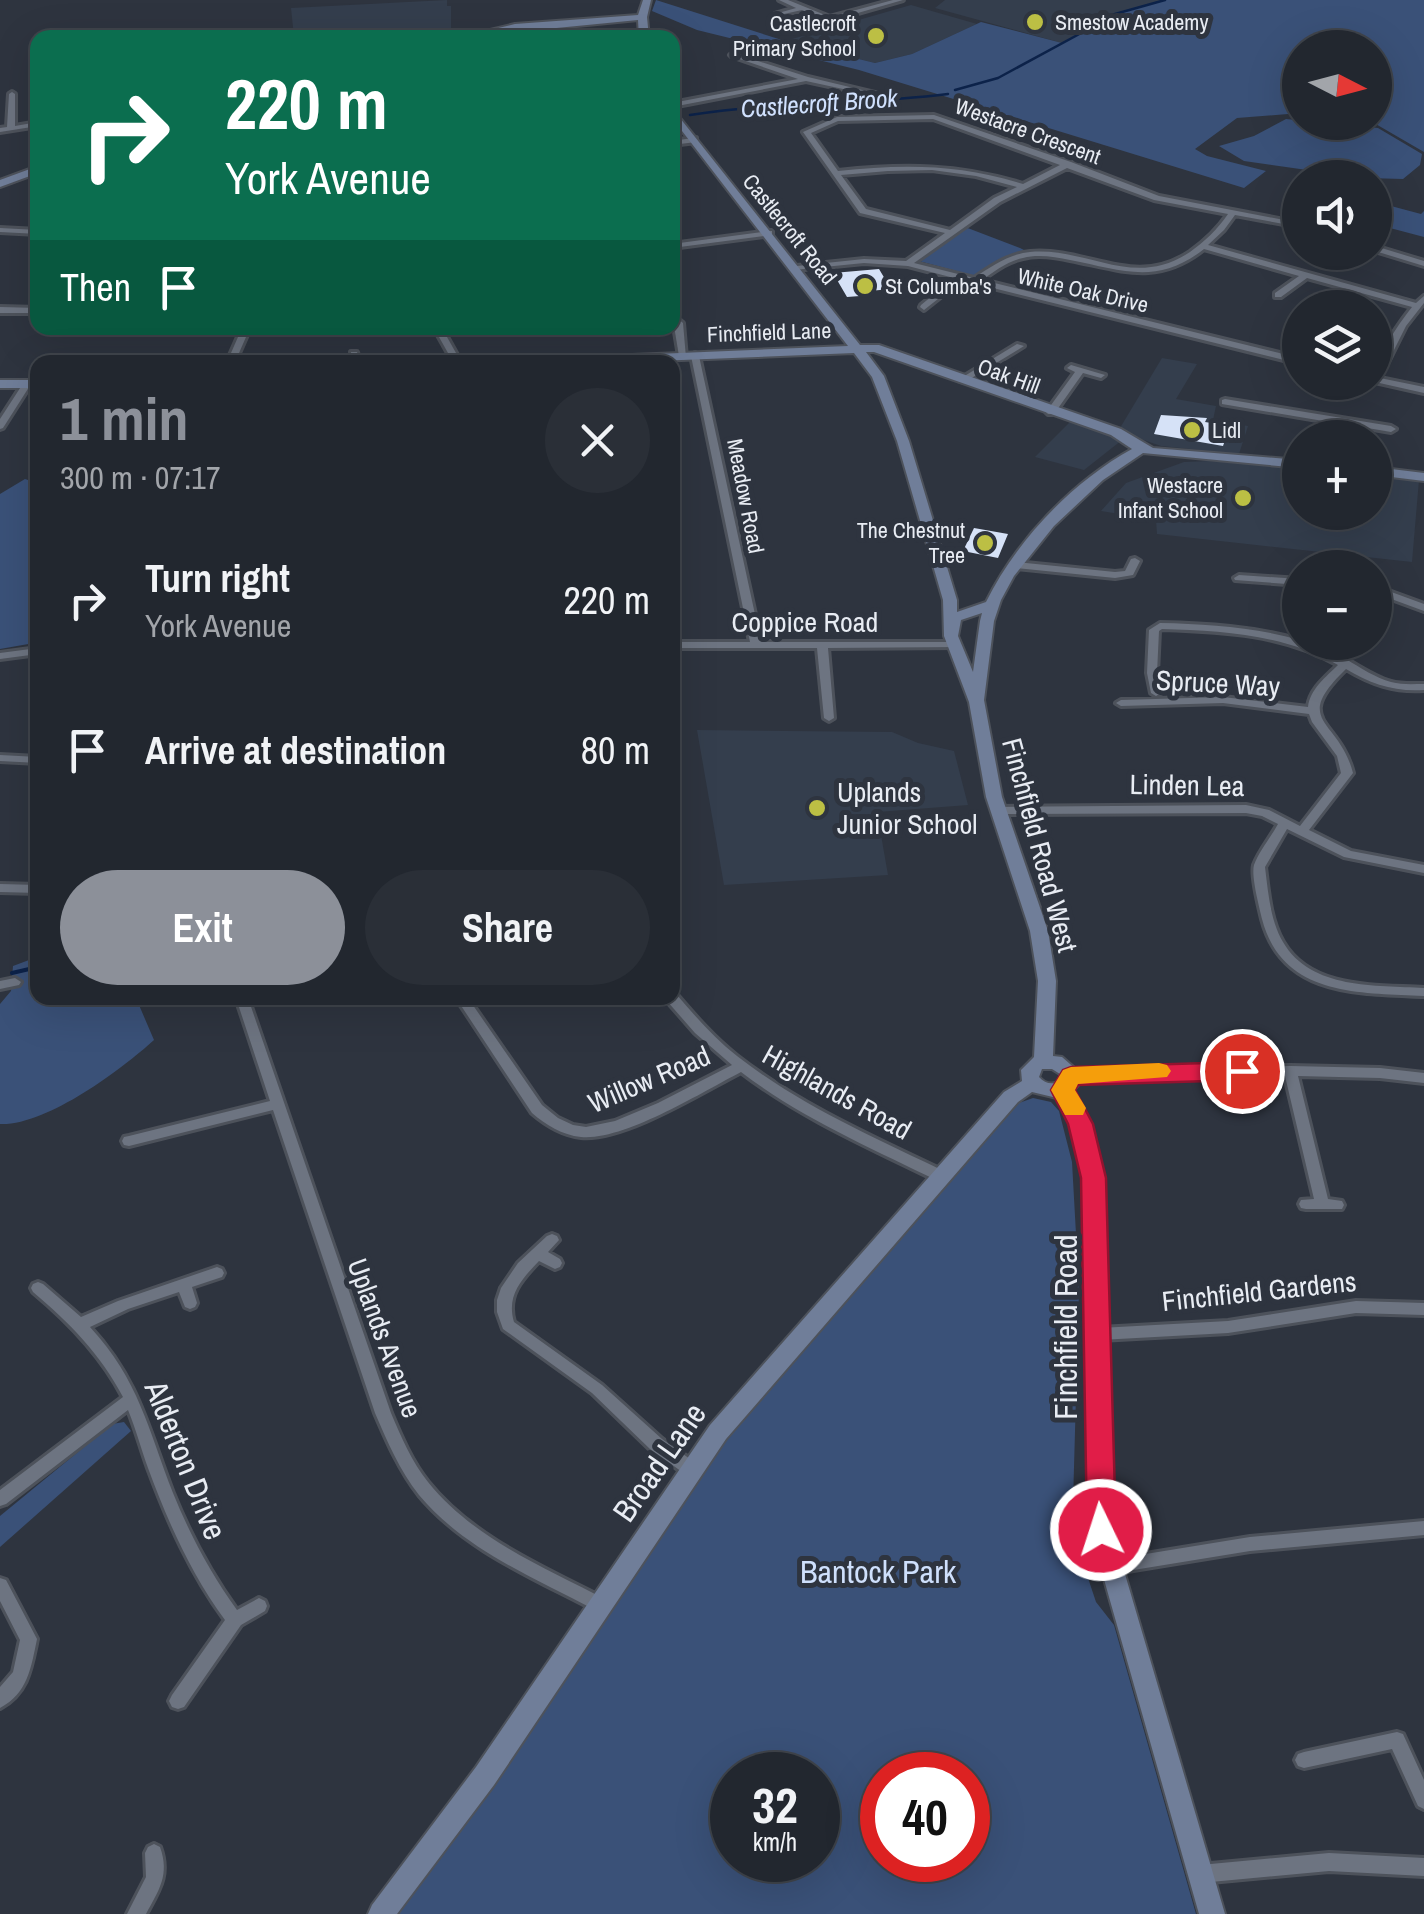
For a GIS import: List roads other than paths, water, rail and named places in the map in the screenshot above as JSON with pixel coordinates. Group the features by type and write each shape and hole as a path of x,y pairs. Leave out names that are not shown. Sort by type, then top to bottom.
{"street":[{"path":"782,0 823,17 837,18 900,0"},
{"path":"777,15 802,8"},
{"path":"500,30 644,9"},
{"path":"737,57 806,79 880,95"},
{"path":"680,106 806,79"},
{"path":"12,94 12,128"},
{"name":"Westacre Crescent","path":"949,232 868,214 808,132 836,119 942,119 1157,198 1282,221"},
{"name":"Castlecroft Road","path":"680,120 878,376 894,411 950,600"},
{"path":"0,130 30,125"},
{"path":"680,142 693,140"},
{"path":"908,264 949,232 1023,186 1068,164"},
{"path":"840,174 939,166 977,171 1023,186"},
{"path":"0,184 30,173"},
{"path":"974,282 1009,259 1027,255 1149,272 1176,267 1223,227 1232,211"},
{"path":"0,230 30,232"},
{"path":"680,245 769,233"},
{"path":"1202,246 1304,276 1420,302 1392,350"},
{"path":"1392,254 1424,264"},
{"name":"White Oak Drive","path":"797,268 864,261 908,264 1282,357"},
{"path":"1277,295 1304,276"},
{"path":"924,307 960,278"},
{"path":"0,310 30,311"},
{"name":"Meadow Road","path":"680,329 756,644"},
{"path":"962,380 1019,343 1034,346"},
{"name":"Finchfield Lane","path":"680,356 860,349"},
{"name":"Oak Hill","path":"860,349 887,350 1051,412 1116,432 1141,449"},
{"path":"1051,412 1075,370 1102,375"},
{"path":"1392,383 1424,390"},
{"path":"0,384 30,385"},
{"path":"0,426 30,390"},
{"path":"1225,402 1334,420"},
{"path":"984,642 969,648 949,637 954,618 976,615 994,604 1015,565 1103,470 1141,449 1282,462"},
{"path":"1392,473 1424,477"},
{"path":"1015,565 1115,575 1129,573 1135,561"},
{"path":"1239,578 1256,584 1282,583"},
{"path":"1392,596 1424,608"},
{"path":"950,600 976,615"},
{"name":"Finchfield Road West","path":"950,600 949,637 977,702 999,811 1039,931 1047,992 1043,1062"},
{"name":"Finchfield Road West","path":"976,615 984,642 977,702"},
{"path":"1156,694 1152,660 1154,630 1160,626 1288,640 1387,686 1422,689"},
{"name":"Coppice Road","path":"680,645 822,644 949,637"},
{"path":"822,644 829,718"},
{"path":"0,656 30,652"},
{"path":"1302,832 1347,773 1344,759 1316,723 1314,711 1318,688 1344,665"},
{"name":"Spruce Way","path":"1121,703 1223,700 1314,711"},
{"path":"0,758 30,760"},
{"name":"Linden Lea","path":"999,811 1232,808 1265,813 1361,858 1424,870"},
{"path":"1284,822 1259,867 1277,943 1306,972 1334,984 1424,992"},
{"path":"0,888 30,889"},
{"name":"Uplands Avenue","path":"244,1005 383,1413 407,1465 424,1490 469,1530 599,1604"},
{"name":"Willow Road","path":"467,1005 537,1109 550,1121 574,1130 608,1129 740,1068"},
{"name":"Highlands Road","path":"679,1005 740,1068 809,1110 943,1178"},
{"path":"1067,1083 1061,1064 1043,1062 1030,1070 1033,1083 1050,1092 1067,1083 1290,1071 1380,1072 1424,1078"},
{"path":"1290,1071 1330,1205 1306,1204"},
{"name":"Broad Lane","path":"381,1914 485,1776 691,1469 783,1354 1012,1097 1033,1083"},
{"name":"Finchfield Road","path":"1067,1083 1093,1178 1100,1334 1098,1499 1109,1567 1212,1914"},
{"path":"129,1141 277,1104"},
{"path":"552,1240 507,1287 503,1313 508,1325 607,1396 656,1444 691,1469"},
{"path":"538,1254 555,1263"},
{"path":"82,1324 123,1305 217,1273"},
{"path":"185,1286 190,1304"},
{"name":"Alderton Drive","path":"38,1288 82,1324 132,1399 180,1531 203,1576 234,1620"},
{"name":"Finchfield Gardens","path":"1100,1334 1228,1327 1356,1307 1424,1309"},
{"path":"0,1500 132,1399"},
{"path":"1109,1567 1250,1544 1424,1528"},
{"path":"0,1584 30,1639 22,1676 0,1700"},
{"path":"178,1702 234,1620 259,1606"},
{"path":"1304,1760 1397,1740 1424,1800"},
{"path":"136,1914 156,1878 154,1853"},
{"path":"1200,1874 1329,1862 1424,1867"}],"waterway":[{"name":"Castlecroft Brook","path":"955,90 998,78 1083,32 1090,21 1165,0"},
{"name":"Castlecroft Brook","path":"690,115 948,94"},
{"name":"Castlecroft Brook","path":"12,973 30,969"}],"place":[{"name":"Smestow Academy","path":"1035,22"},
{"name":"Castlecroft Primary School","path":"876,36"},
{"name":"St Columba's","path":"865,286"},
{"name":"Lidl","path":"1192,430"},
{"name":"Westacre Infant School","path":"1243,498"},
{"name":"The Chestnut Tree","path":"985,543"},
{"name":"Uplands Junior School","path":"817,808"}],"park label":[{"name":"Bantock Park","path":"878,1571"}]}
